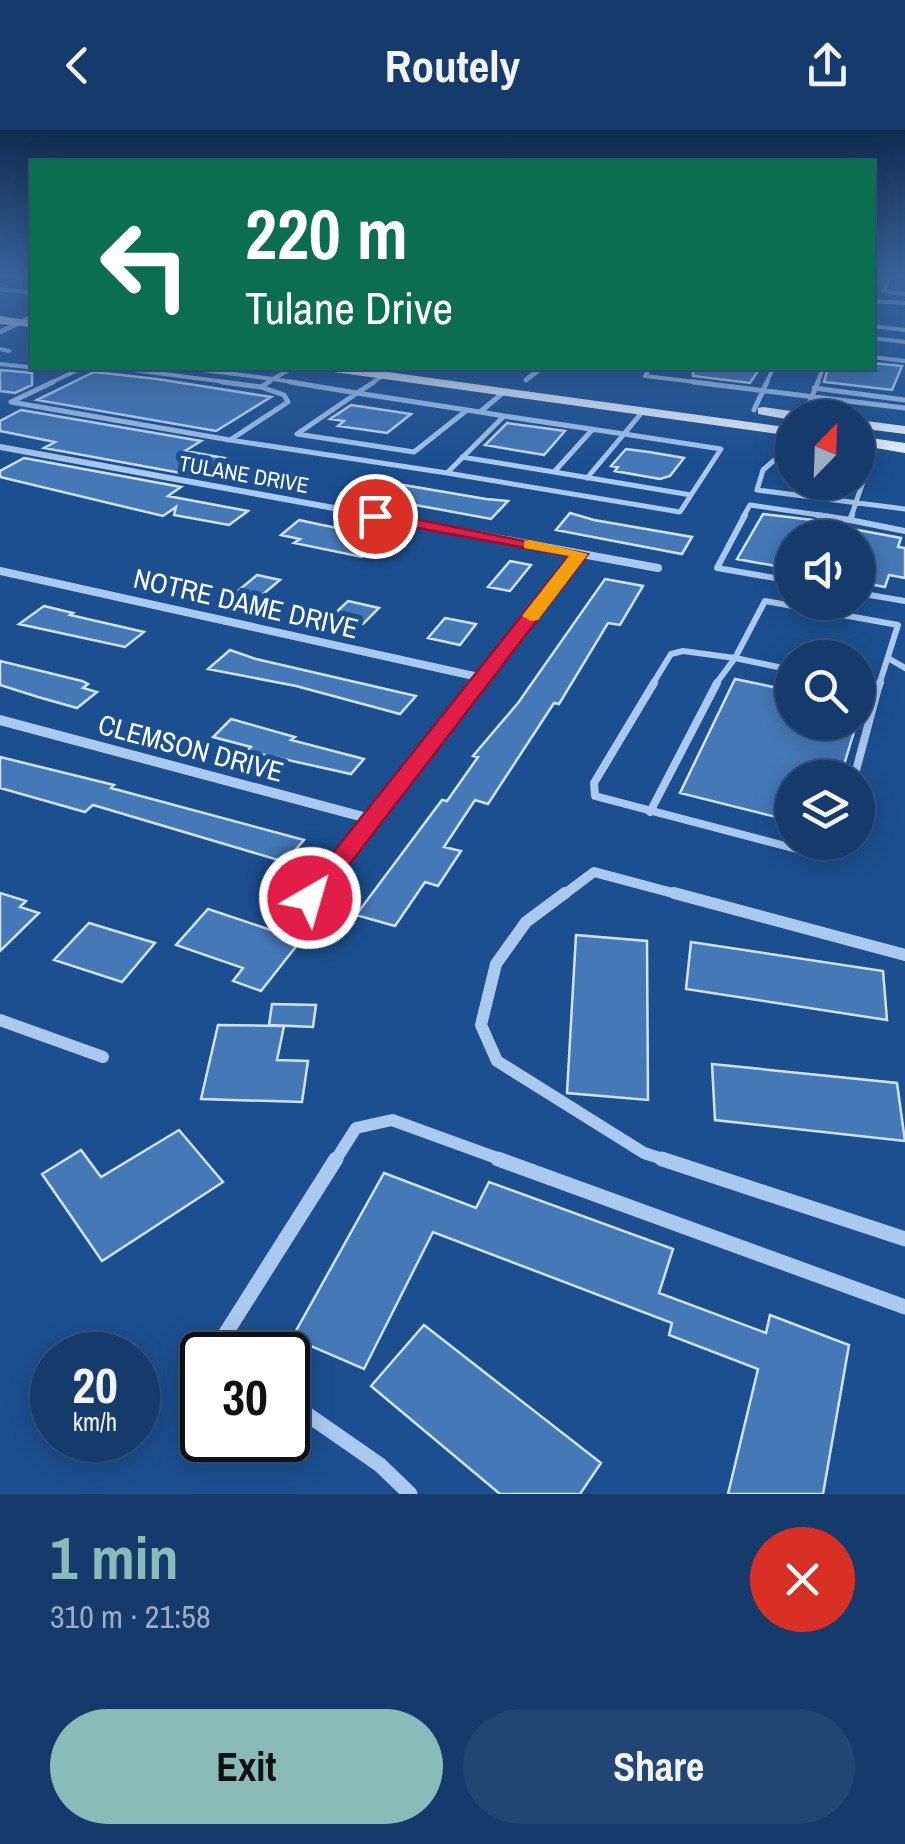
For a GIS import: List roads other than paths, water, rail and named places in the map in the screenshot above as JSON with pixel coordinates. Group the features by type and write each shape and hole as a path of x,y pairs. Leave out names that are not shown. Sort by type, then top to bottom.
{"main road":[{"path":"351,370 775,430"},
{"path":"453,370 775,413"},
{"path":"875,426 905,430"},
{"path":"875,444 905,448"}],"street":[{"path":"526,380 538,370"},
{"name":"TULANE DRIVE","path":"0,447 658,568"},
{"path":"310,898 580,554"},
{"name":"NOTRE DAME DRIVE","path":"0,571 483,678"},
{"name":"CLEMSON DRIVE","path":"0,720 371,819"},
{"path":"905,955 594,872 526,922 496,964 481,1024 497,1061 644,1153 905,1240"},
{"path":"0,1020 103,1057"},
{"path":"227,1332 356,1128 392,1120 905,1307"},
{"path":"310,1416 380,1465 410,1494"}],"lane":[{"path":"0,350 9,351"},
{"path":"875,357 905,361"},
{"path":"0,364 30,367"},
{"path":"11,402 78,370"},
{"path":"133,370 261,387 284,395 288,402 230,440"},
{"path":"0,400 680,512 720,449 203,370"},
{"path":"261,387 289,370"},
{"path":"648,370 644,376 905,408"},
{"path":"754,410 772,370"},
{"path":"812,400 822,370"},
{"path":"384,374 297,434 414,452 467,410"},
{"path":"814,388 905,400"},
{"path":"480,412 504,392"},
{"path":"588,478 644,411"},
{"path":"447,473 504,416"},
{"path":"554,472 592,430"},
{"path":"462,457 691,495"},
{"path":"775,460 763,470 758,490 775,492"},
{"path":"829,500 905,509"},
{"path":"775,578 717,568 750,505 850,520 859,500"},
{"path":"875,525 905,531"},
{"path":"875,596 905,601"},
{"path":"650,812 716,684 735,658 765,600 898,625 859,760"},
{"path":"775,666 683,651 671,654 594,783 595,796 775,844"},
{"path":"891,659 905,658"},
{"path":"891,659 905,668"}]}
